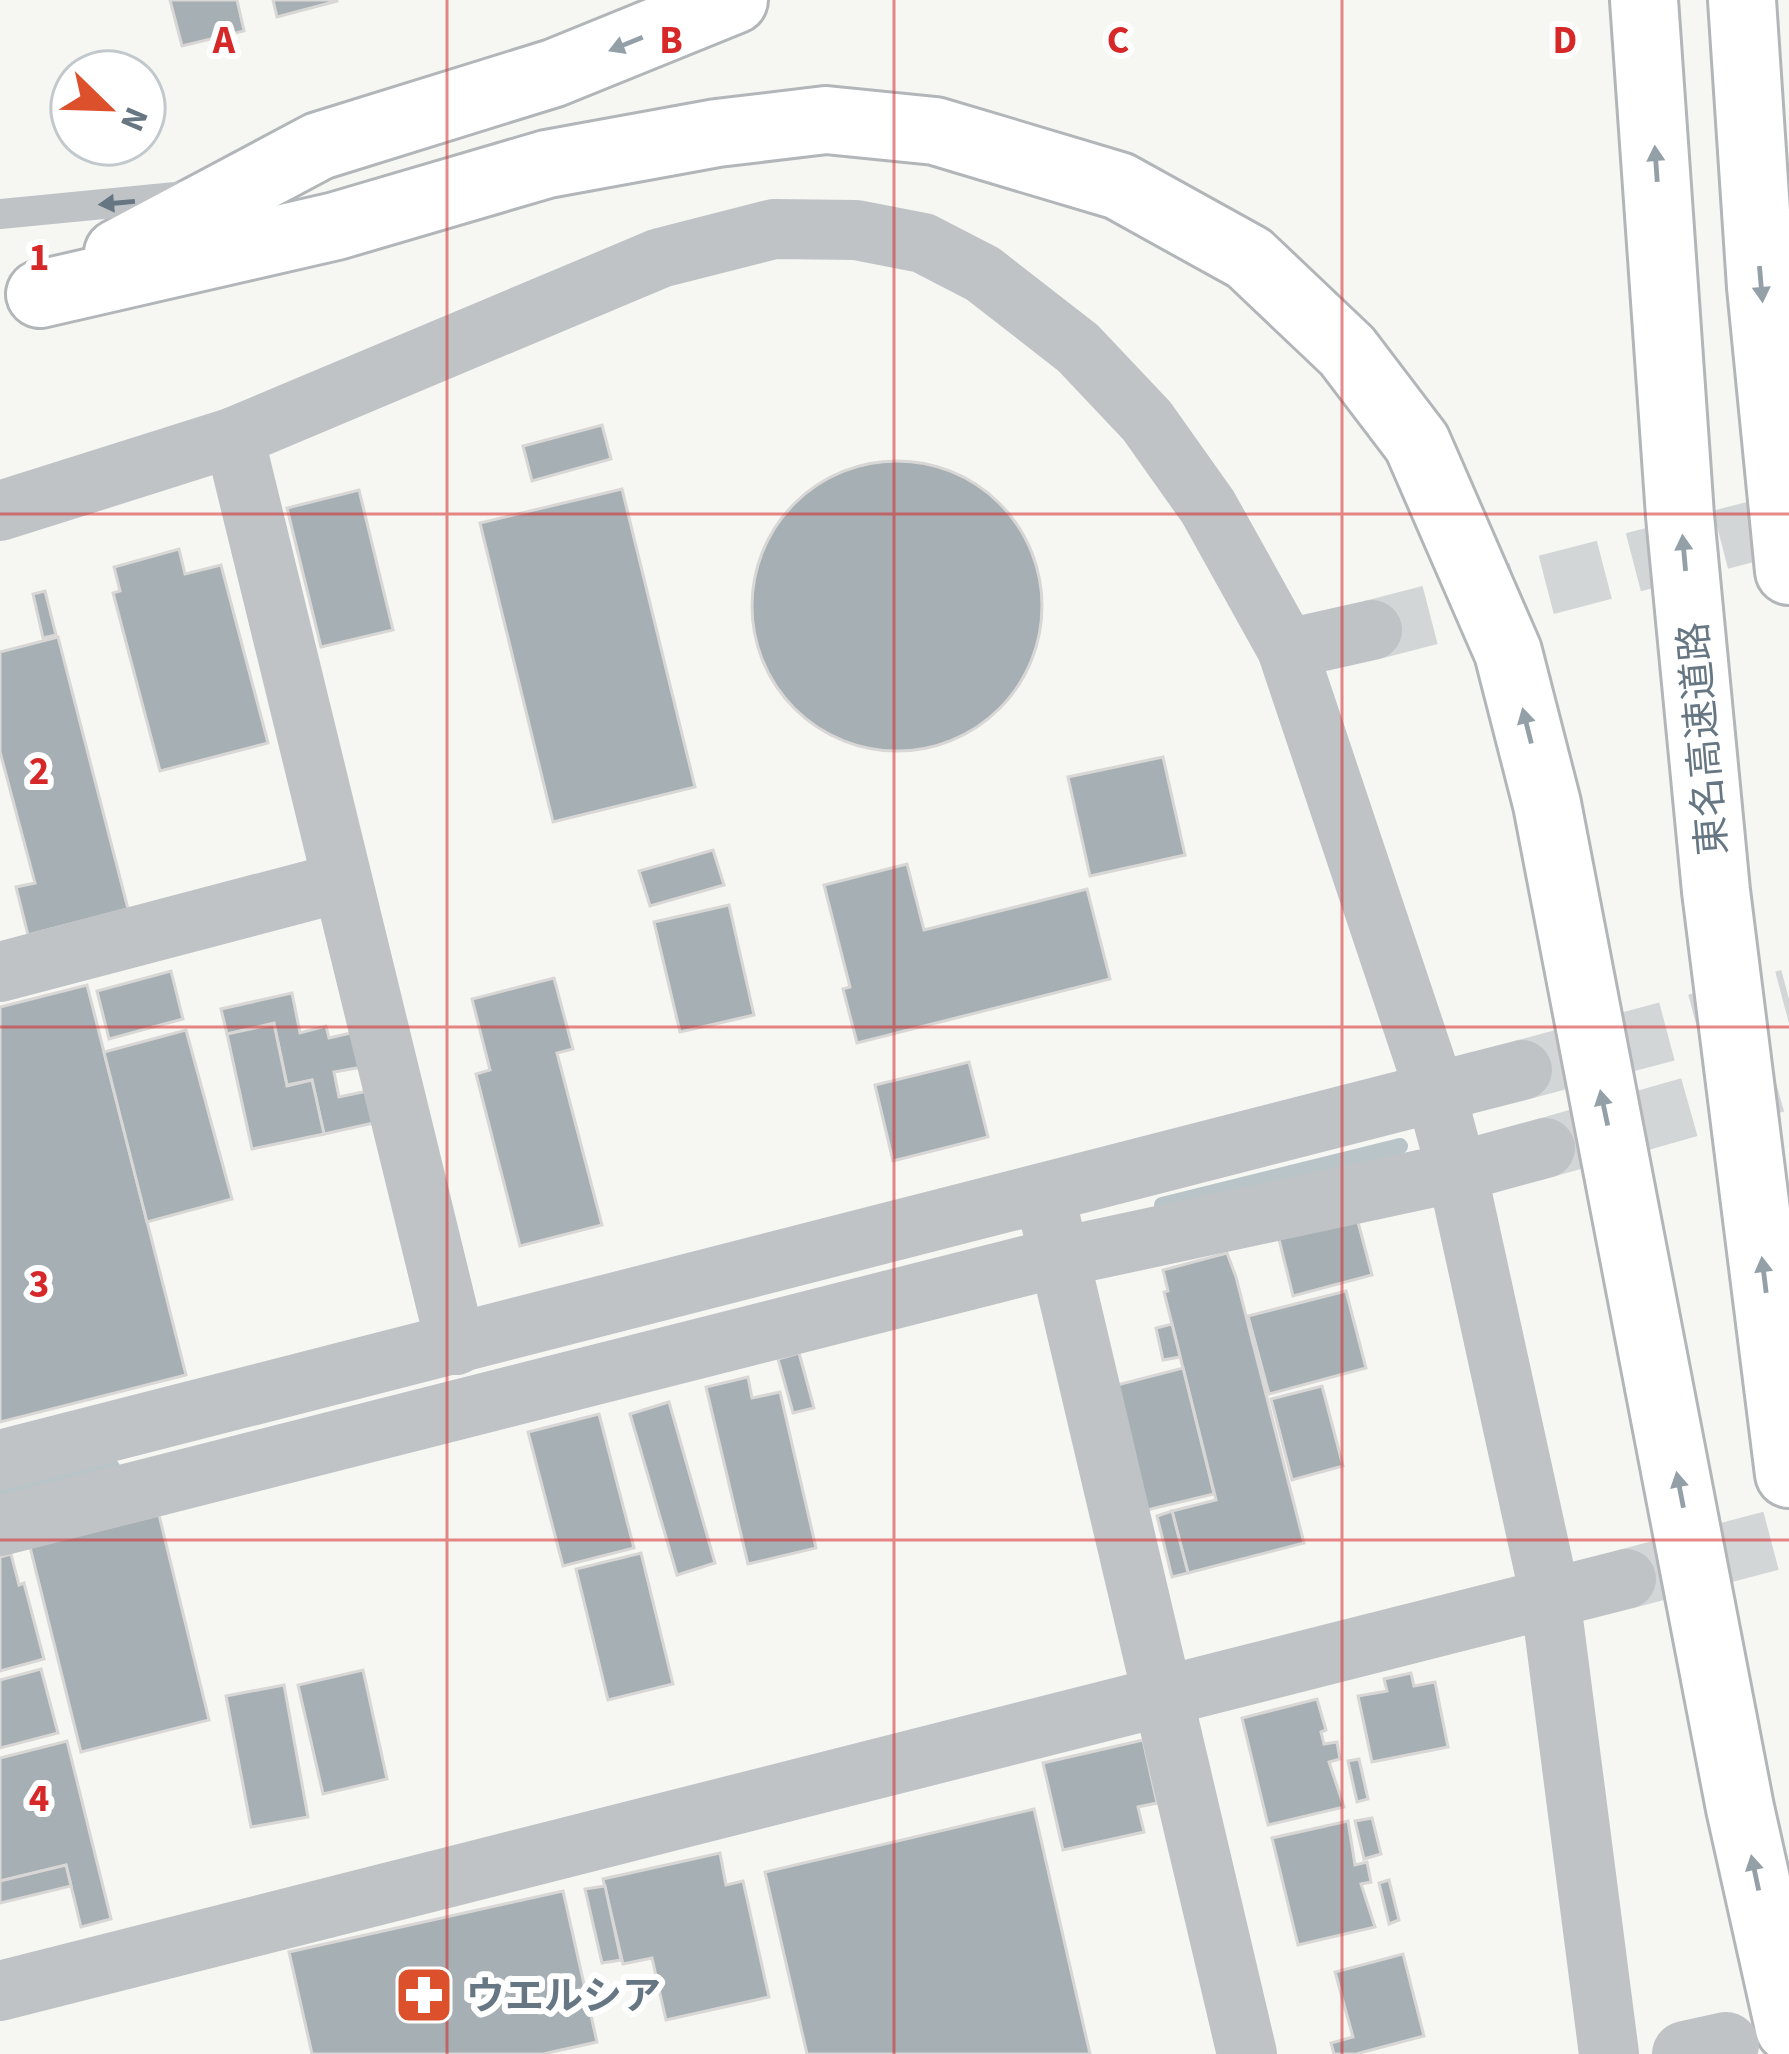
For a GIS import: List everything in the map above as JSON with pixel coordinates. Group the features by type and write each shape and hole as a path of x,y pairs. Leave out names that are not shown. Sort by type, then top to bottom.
{"highway":[{"path":"20,300 319,146 554,74 734,0"},
{"name":"東名高速道路","path":"1644,0 1680,516 1716,891 1789,1474"},
{"path":"1742,0 1761,287 1789,571"},
{"path":"20,300 336,226 547,164 717,133 826,120 935,131 1119,185 1249,258 1347,351 1418,443 1508,652 1547,804 1740,1808 1789,2028"}],"street":[{"path":"0,512 234,437 660,258 774,229 856,230 923,243 983,274 1078,348 1147,422 1208,507 1288,649 1436,1094 1550,1596 1609,2054"},
{"path":"234,437 456,1345"},
{"path":"1288,649 1372,629"},
{"path":"0,972 342,882"},
{"path":"0,1460 1522,1070"},
{"path":"0,1526 1056,1258 1457,1172 1545,1148"},
{"path":"1046,1194 1056,1258 1247,2054"},
{"path":"0,1991 1626,1579"}],"lane":[{"path":"0,214 234,192"}],"building":[{"path":"170,0 237,0 244,31 182,46"},
{"path":"273,0 337,0 337,1 277,17"},
{"path":"602,425 611,459 532,481 523,446"},
{"path":"897,461 953,472 1000,503 1031,550 1042,606 1031,662 1000,709 953,740 897,751 841,740 794,709 763,662 752,606 763,550 794,503 841,472"},
{"path":"622,489 695,787 553,822 480,523"},
{"path":"359,490 393,630 321,647 287,508"},
{"path":"179,549 185,574 221,565 268,743 160,771 113,593 120,591 114,567"},
{"path":"45,591 56,635 43,638 33,594"},
{"path":"58,637 128,909 28,935 16,887 35,883 0,752 0,652"},
{"path":"1163,757 1185,855 1090,876 1068,777"},
{"path":"713,850 724,885 650,906 639,871"},
{"path":"907,864 924,930 1087,889 1110,979 857,1043 843,989 850,987 824,885"},
{"path":"729,905 754,1015 680,1032 654,922"},
{"path":"171,971 183,1019 109,1039 97,991"},
{"path":"554,978 573,1049 557,1053 602,1225 520,1246 476,1074 490,1070 472,999"},
{"path":"87,985 186,1375 0,1422 0,1007"},
{"path":"292,993 300,1033 326,1026 329,1038 355,1032 362,1067 334,1072 339,1097 372,1090 378,1122 324,1134 312,1080 287,1085 274,1023 227,1034 221,1009"},
{"path":"274,1024 287,1086 312,1080 324,1134 252,1149 227,1034"},
{"path":"186,1030 232,1199 147,1222 104,1052"},
{"path":"969,1062 988,1137 893,1161 875,1085"},
{"path":"1354,1207 1372,1275 1293,1296 1276,1227"},
{"path":"1227,1253 1304,1543 1188,1573 1172,1511 1216,1500 1164,1292 1168,1291 1163,1270"},
{"path":"1346,1291 1366,1368 1269,1394 1248,1316"},
{"path":"1172,1324 1180,1357 1163,1360 1156,1328"},
{"path":"799,1353 814,1408 793,1413 778,1359"},
{"path":"1183,1368 1214,1494 1147,1510 1117,1385"},
{"path":"748,1377 752,1398 780,1392 816,1548 748,1564 706,1387"},
{"path":"1322,1386 1343,1466 1292,1480 1271,1399"},
{"path":"669,1402 715,1563 677,1575 630,1414"},
{"path":"599,1414 634,1548 563,1566 528,1432"},
{"path":"1172,1511 1188,1573 1172,1577 1157,1516"},
{"path":"159,1515 209,1720 81,1752 30,1547"},
{"path":"641,1553 673,1684 608,1700 576,1569"},
{"path":"11,1554 19,1585 24,1583 44,1659 0,1671 0,1557"},
{"path":"41,1669 58,1733 0,1748 0,1680"},
{"path":"363,1670 387,1779 323,1794 298,1685"},
{"path":"1411,1673 1414,1686 1435,1682 1448,1747 1372,1762 1358,1696 1387,1691 1384,1679"},
{"path":"284,1685 308,1817 251,1827 226,1696"},
{"path":"1317,1699 1326,1730 1321,1732 1324,1744 1337,1742 1340,1759 1329,1762 1344,1807 1268,1825 1242,1718"},
{"path":"1143,1740 1157,1803 1138,1807 1144,1832 1063,1850 1043,1763"},
{"path":"67,1741 111,1919 81,1927 66,1865 0,1881 0,1758"},
{"path":"1359,1759 1368,1799 1357,1802 1348,1761"},
{"path":"1034,1809 1090,2054 807,2054 765,1872"},
{"path":"1372,1818 1381,1854 1364,1859 1355,1821"},
{"path":"1348,1821 1355,1865 1367,1862 1371,1882 1361,1884 1375,1927 1298,1945 1272,1838"},
{"path":"720,1853 726,1885 743,1881 769,1997 666,2020 652,1958 623,1964 603,1879"},
{"path":"66,1865 71,1886 0,1903 0,1881"},
{"path":"1389,1880 1399,1920 1389,1924 1379,1883"},
{"path":"605,1886 621,1960 602,1963 585,1889"},
{"path":"563,1891 597,2042 543,2054 312,2054 289,1952"},
{"path":"1403,1954 1424,2036 1356,2054 1334,2054 1331,2043 1353,2037 1335,1972"}],"waterway":[{"path":"1162,1205 1400,1146"},
{"path":"0,1495 112,1467"}],"tunnel":[{"path":"1372,630 1789,522"},
{"path":"1522,1070 1789,999"},
{"path":"1545,1148 1789,1079"},
{"path":"1626,1579 1789,1536"}],"place":[{"name":"ウエルシア","path":"424,1995"}]}
